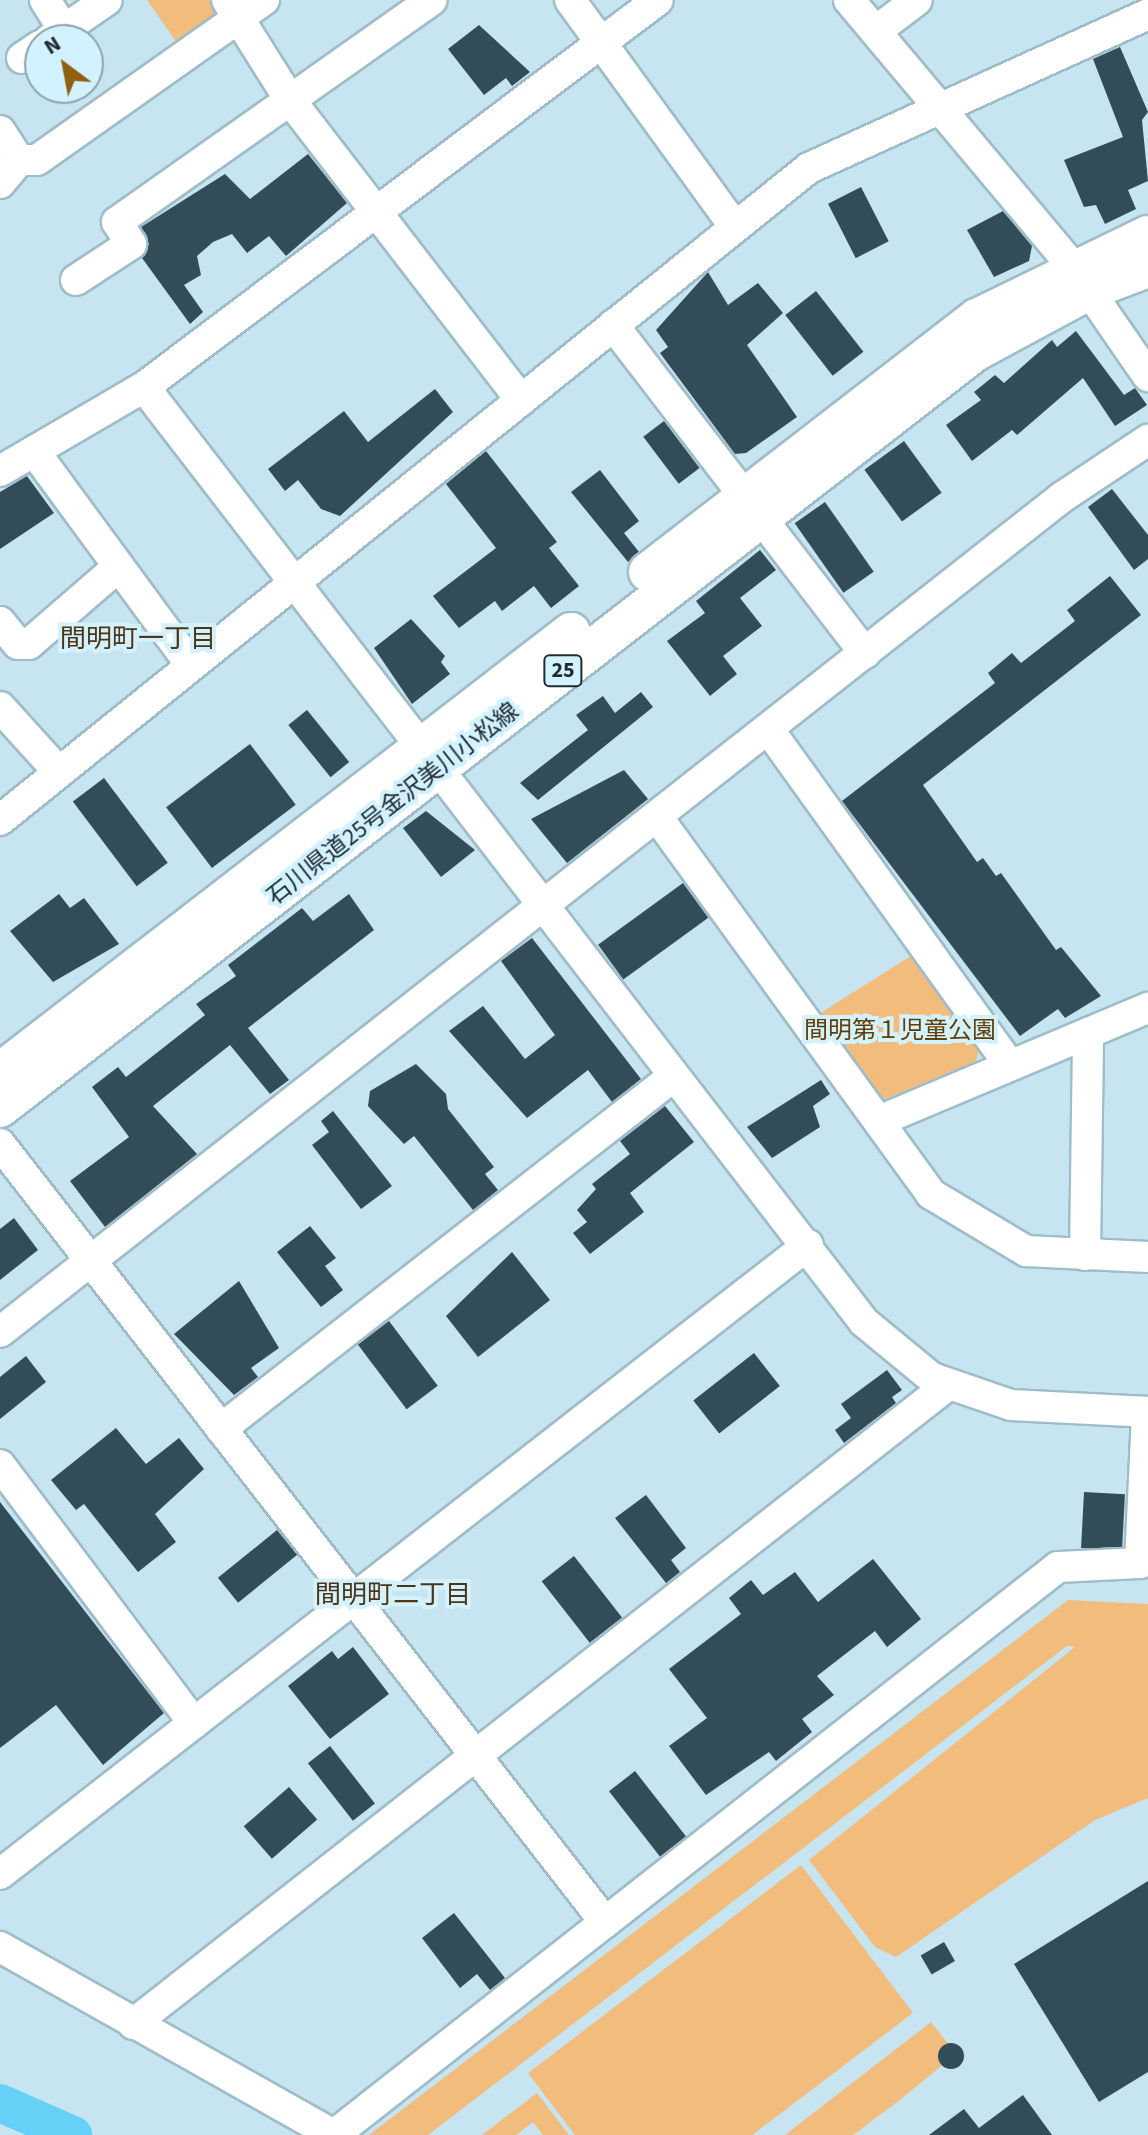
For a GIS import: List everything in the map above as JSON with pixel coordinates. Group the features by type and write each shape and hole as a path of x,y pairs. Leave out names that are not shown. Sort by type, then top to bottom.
{"main road":[{"name":"石川県道25号金沢美川小松線","path":"0,1072 431,754 753,507 977,318 1081,278 1148,235"},
{"name":"石川県道25号金沢美川小松線","path":"1081,278 1148,268"},
{"name":"石川県道25号金沢美川小松線","path":"0,1108 431,754"}],"street":[{"path":"44,24 45,0"},
{"path":"73,24 107,0"},
{"path":"0,131 9,172 37,160 233,9 264,0"},
{"path":"76,280 131,244 117,222 432,0"},
{"path":"570,0 734,226"},
{"path":"0,471 144,387 658,0"},
{"path":"849,0 936,108 1081,278 1148,376"},
{"path":"876,31 917,0"},
{"path":"233,9 290,100 521,400"},
{"path":"0,820 809,168 1148,14"},
{"path":"613,325 865,653"},
{"path":"0,1947 334,2135 1058,1567 1140,1563 1148,1412 1011,1405 948,1385 864,1322 431,754 144,387"},
{"path":"0,1332 658,818 1061,498 1148,440"},
{"path":"34,451 191,665"},
{"path":"1,625 18,644 29,644 118,567"},
{"path":"2,714 59,772"},
{"path":"769,730 1010,1066"},
{"path":"658,818 881,1120 931,1194 981,1229 1026,1251 1148,1257"},
{"path":"881,1120 1148,1008"},
{"path":"1085,1255 1088,1033"},
{"path":"221,1429 674,1076"},
{"path":"0,1144 605,1922"},
{"path":"0,1874 808,1245"},
{"path":"133,2024 948,1385"},
{"path":"0,1465 194,1723"}],"green space":[{"path":"147,0 216,0 226,14 183,51"},
{"name":"間明第１児童公園","path":"914,954 980,1048 975,1063 882,1100 819,1014"},
{"path":"1068,1600 1148,1604 1148,1798 1095,1820 896,1957 875,1947 809,1860 1075,1647 1067,1646 428,2135 369,2135"},
{"path":"801,1865 913,2013 752,2135 575,2135 528,2073"},
{"path":"931,2022 956,2054 901,2099 853,2135 785,2135"},
{"path":"537,2093 569,2135 543,2135 533,2122 516,2135 482,2135"}],"building":[{"path":"479,25 530,72 512,86 506,78 484,95 448,49"},
{"path":"1120,47 1148,112 1142,120 1148,181 1128,190 1136,209 1105,224 1096,205 1084,207 1064,160 1123,137 1093,59"},
{"path":"308,154 347,203 286,256 269,236 247,253 232,234 213,242 197,256 201,275 184,285 203,312 190,324 142,258 149,244 141,227 225,174 250,199"},
{"path":"861,187 889,241 856,258 828,204"},
{"path":"1003,211 1032,246 1029,261 994,277 967,230"},
{"path":"708,272 728,305 758,283 783,313 747,345 797,417 746,453 735,454 660,353 668,347 656,330"},
{"path":"816,291 863,352 833,376 785,315"},
{"path":"1076,331 1124,395 1135,388 1147,405 1115,426 1083,378 1017,435 1012,430 972,461 946,425 981,400 974,392 995,375 1004,383 1052,340 1057,347"},
{"path":"435,389 453,412 340,516 321,509 298,480 285,491 268,469 344,411 368,442"},
{"path":"664,421 700,468 679,484 643,437"},
{"path":"904,441 942,493 902,522 864,470"},
{"path":"486,451 557,542 549,548 579,586 551,608 534,586 502,611 495,601 459,628 433,596 496,548 446,484"},
{"path":"600,470 639,521 624,533 639,552 628,562 571,492"},
{"path":"27,476 54,513 0,549 0,492"},
{"path":"1112,489 1148,535 1148,559 1134,570 1088,507"},
{"path":"825,502 874,572 843,593 795,523"},
{"path":"760,550 776,570 740,598 762,626 723,656 737,674 710,696 667,641 705,613 696,601"},
{"path":"1110,576 1141,615 923,785 977,862 983,858 996,876 1001,873 1056,950 1061,947 1101,996 1065,1018 1058,1009 1020,1036 842,801 995,683 988,673 1012,653 1021,663 1075,621 1067,610"},
{"path":"411,619 445,656 441,662 450,674 412,704 374,648"},
{"path":"641,692 653,707 538,800 520,783 588,730 576,715 603,696 615,713"},
{"path":"307,710 349,762 331,777 288,725"},
{"path":"250,744 296,805 212,868 166,807"},
{"path":"624,770 648,799 567,863 531,819"},
{"path":"104,778 168,863 137,886 73,801"},
{"path":"426,811 475,850 441,877 403,828"},
{"path":"683,883 708,918 623,980 598,945"},
{"path":"59,894 70,908 84,898 119,944 53,982 10,931"},
{"path":"349,894 374,930 248,1028 289,1080 270,1094 230,1045 153,1106 197,1154 105,1227 70,1181 129,1137 92,1087 118,1067 126,1077 205,1015 196,1004 236,976 228,965 302,908 313,921"},
{"path":"532,938 641,1079 612,1102 588,1070 527,1118 449,1031 483,1006 525,1059 555,1035 501,961"},
{"path":"416,1064 446,1094 448,1109 494,1167 485,1174 498,1190 473,1210 414,1136 404,1144 368,1106 370,1091"},
{"path":"821,1080 830,1094 813,1106 820,1127 772,1158 747,1127"},
{"path":"665,1106 694,1142 630,1193 644,1212 590,1254 573,1233 587,1222 577,1210 596,1189 592,1184 630,1154 620,1141"},
{"path":"333,1111 392,1186 361,1209 312,1145 329,1132 321,1121"},
{"path":"14,1218 38,1250 0,1280 0,1229"},
{"path":"310,1226 336,1258 325,1266 343,1290 321,1307 277,1252"},
{"path":"512,1252 550,1300 478,1357 446,1316"},
{"path":"239,1281 279,1348 251,1368 258,1377 234,1395 174,1334"},
{"path":"389,1321 438,1386 407,1409 358,1344"},
{"path":"754,1353 780,1386 719,1434 693,1400"},
{"path":"26,1356 46,1382 0,1419 0,1377"},
{"path":"887,1370 902,1390 892,1397 896,1403 844,1443 835,1430 851,1418 841,1404"},
{"path":"116,1428 146,1464 179,1438 204,1469 155,1514 176,1542 138,1572 84,1504 76,1510 51,1480"},
{"path":"1084,1492 1125,1494 1122,1550 1081,1548"},
{"path":"646,1495 686,1548 671,1560 680,1572 666,1583 615,1518"},
{"path":"0,1502 164,1713 103,1765 56,1705 0,1748"},
{"path":"277,1530 297,1555 238,1603 218,1578"},
{"path":"574,1556 622,1617 590,1643 542,1581"},
{"path":"873,1559 921,1619 887,1647 875,1631 817,1676 834,1695 802,1719 812,1732 776,1761 769,1752 706,1795 669,1746 707,1718 669,1669 741,1614 729,1598 751,1580 763,1595 795,1572 818,1602"},
{"path":"353,1647 389,1694 330,1739 288,1686 332,1651 338,1659"},
{"path":"330,1746 375,1804 353,1821 308,1763"},
{"path":"635,1771 686,1836 660,1857 609,1791"},
{"path":"289,1787 317,1819 272,1859 244,1826"},
{"path":"1148,1881 1148,2072 1099,2102 1014,1964"},
{"path":"454,1913 505,1978 490,1990 477,1974 460,1988 422,1938"},
{"path":"944,1942 955,1961 932,1975 921,1956"},
{"path":"951,2043 960,2047 964,2056 960,2065 951,2069 942,2065 938,2056 942,2047"},
{"path":"1023,2095 1052,2135 929,2135 964,2109 979,2128"}],"waterway":[{"path":"0,2103 73,2135"}],"district":[{"name":"間明町一丁目","path":"138,639"},
{"name":"間明町二丁目","path":"393,1595"}]}
